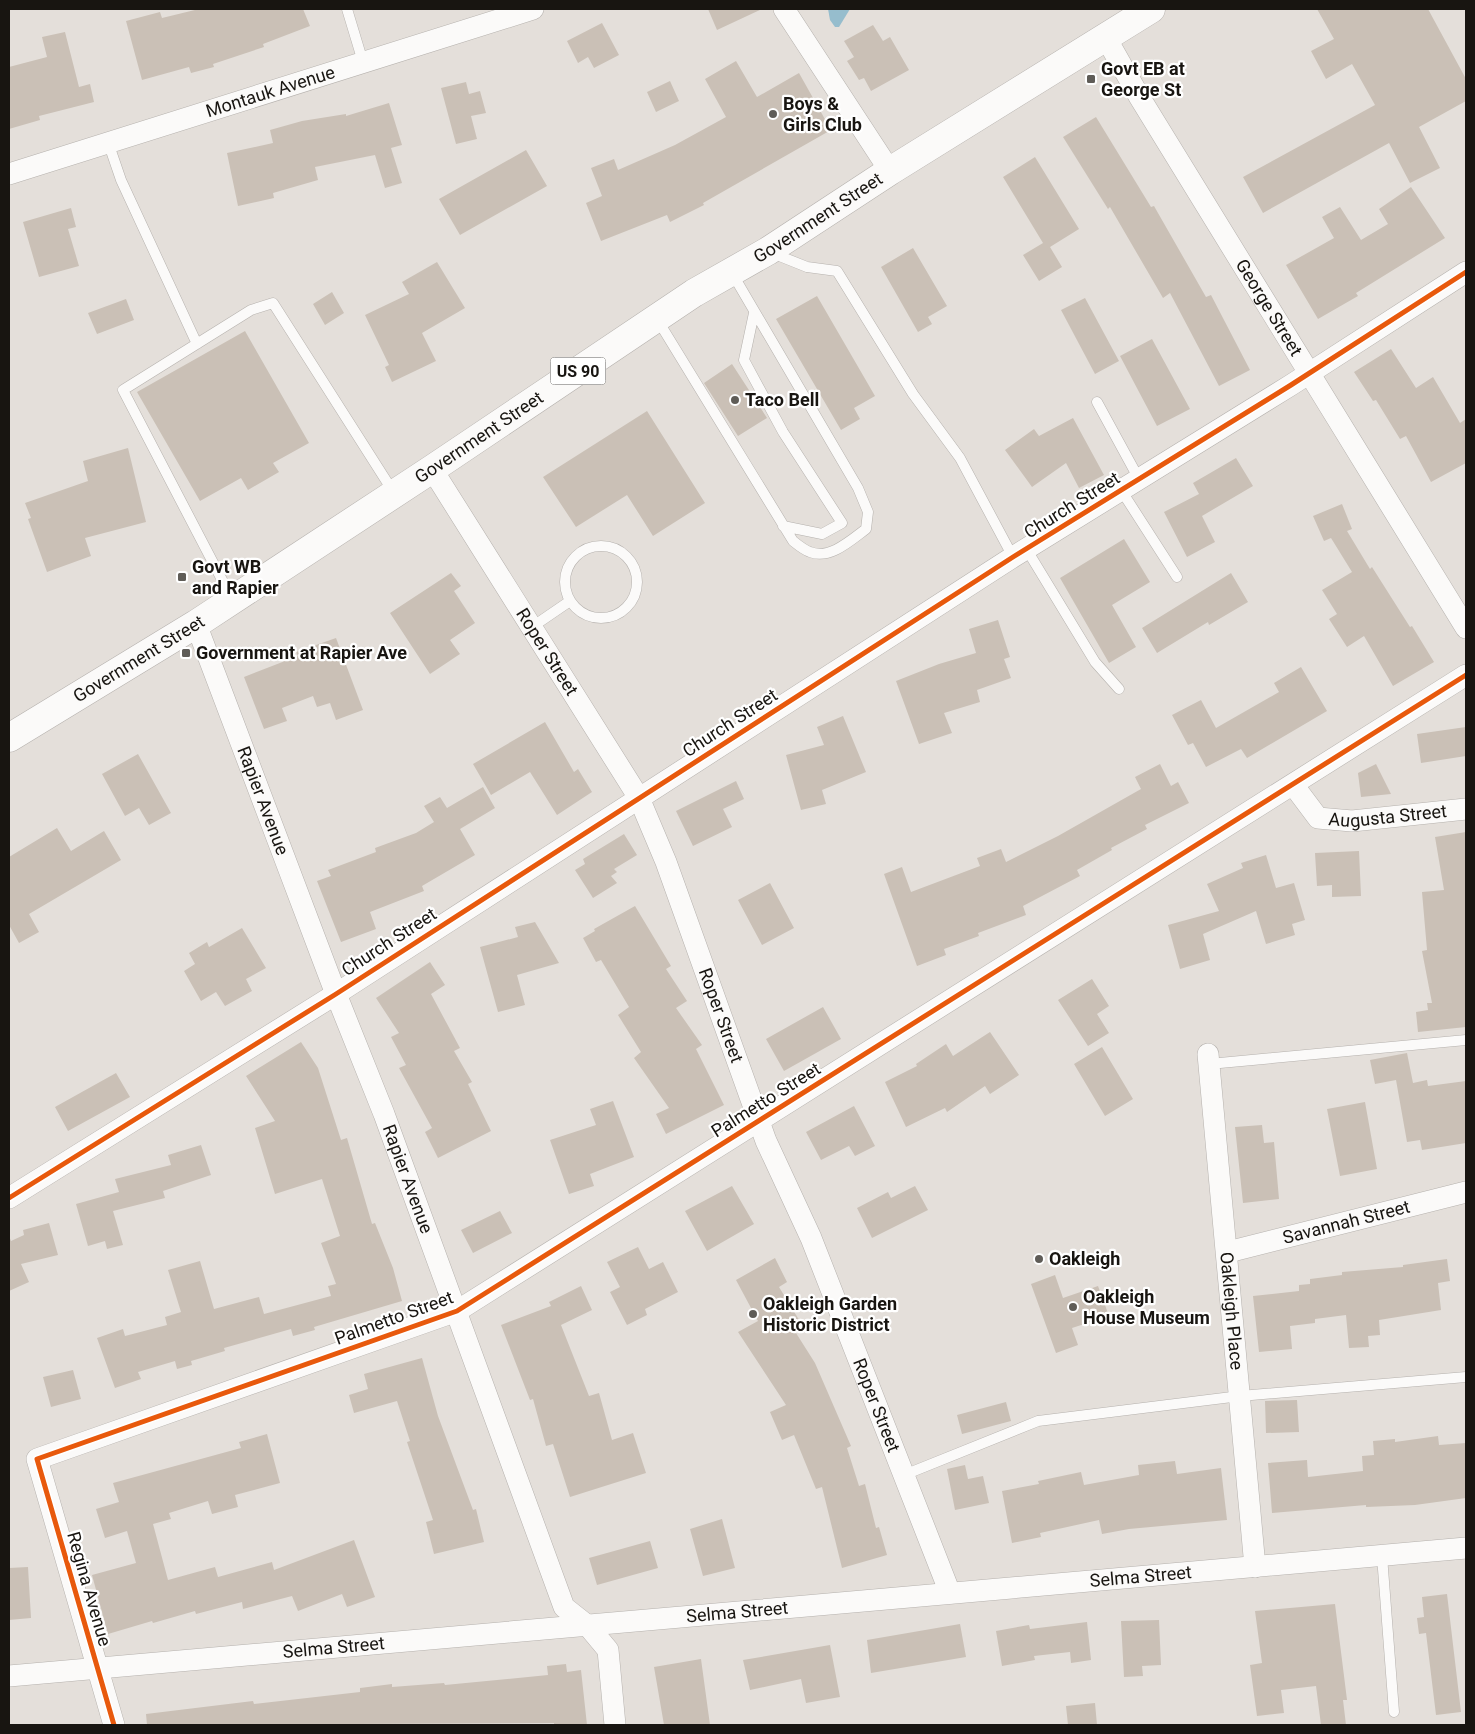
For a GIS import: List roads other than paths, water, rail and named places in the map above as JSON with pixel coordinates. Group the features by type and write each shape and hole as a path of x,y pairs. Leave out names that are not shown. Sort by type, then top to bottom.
{"main road":[{"name":"Government Street","path":"9,738 196,624 432,469 694,292 768,251 890,171 1151,9"}],"street":[{"name":"Montauk Avenue","path":"9,174 533,9"},
{"path":"784,9 890,171"},
{"name":"George Street","path":"1106,38 1140,98 1466,628"},
{"name":"Church Street","path":"9,1198 336,994 1020,553 1310,373 1466,272"},
{"name":"Roper Street","path":"432,469 639,798 666,862 759,1121 810,1238 950,1594"},
{"name":"Rapier Avenue","path":"196,624 336,994 384,1114 564,1607 588,1626 608,1650 615,1725"},
{"name":"Palmetto Street","path":"38,1459 457,1311 1294,786 1466,675"},
{"name":"Augusta Street","path":"1294,786 1318,818 1352,821 1466,809"},
{"name":"Oakleigh Place","path":"1208,1059 1228,1252 1255,1567"},
{"name":"Savannah Street","path":"1228,1252 1466,1192"},
{"name":"Regina Avenue","path":"38,1459 114,1725"},
{"name":"Selma Street","path":"9,1676 98,1670 1466,1548"}],"lane":[{"path":"347,9 363,62"},
{"path":"108,142 121,180 197,344"},
{"path":"768,251 806,267 837,271 913,394 960,458 1020,553 1095,662 1119,689"},
{"path":"656,318 793,542 811,553 833,552 866,529 868,512 853,480 731,272"},
{"path":"232,600 123,390 251,310 273,303 394,494"},
{"path":"754,313 744,360 783,432 842,522 822,534 783,526"},
{"path":"1097,402 1140,479"},
{"path":"1121,490 1177,578"},
{"path":"609,546 620,551 629,559 635,570 637,581 630,603 622,611 611,616 594,617 578,610 570,601 564,578 568,566 575,556 585,549 609,546"},
{"path":"532,627 570,601"},
{"path":"1208,1059 1466,1040"},
{"path":"904,1474 1038,1420 1240,1396 1466,1377"},
{"path":"1382,1556 1394,1712"}],"water":[{"path":"828,9 850,9 839,27 835,27 830,20"}],"place":[{"name":"Govt EB at George St","path":"1091,79"},
{"name":"Boys & Girls Club","path":"773,114"},
{"name":"Taco Bell","path":"735,400"},
{"name":"Govt WB and Rapier","path":"182,577"},
{"name":"Government at Rapier Ave","path":"186,653"},
{"name":"Oakleigh","path":"1039,1259"},
{"name":"Oakleigh House Museum","path":"1073,1307"},
{"name":"Oakleigh Garden Historic District","path":"753,1314"}]}
